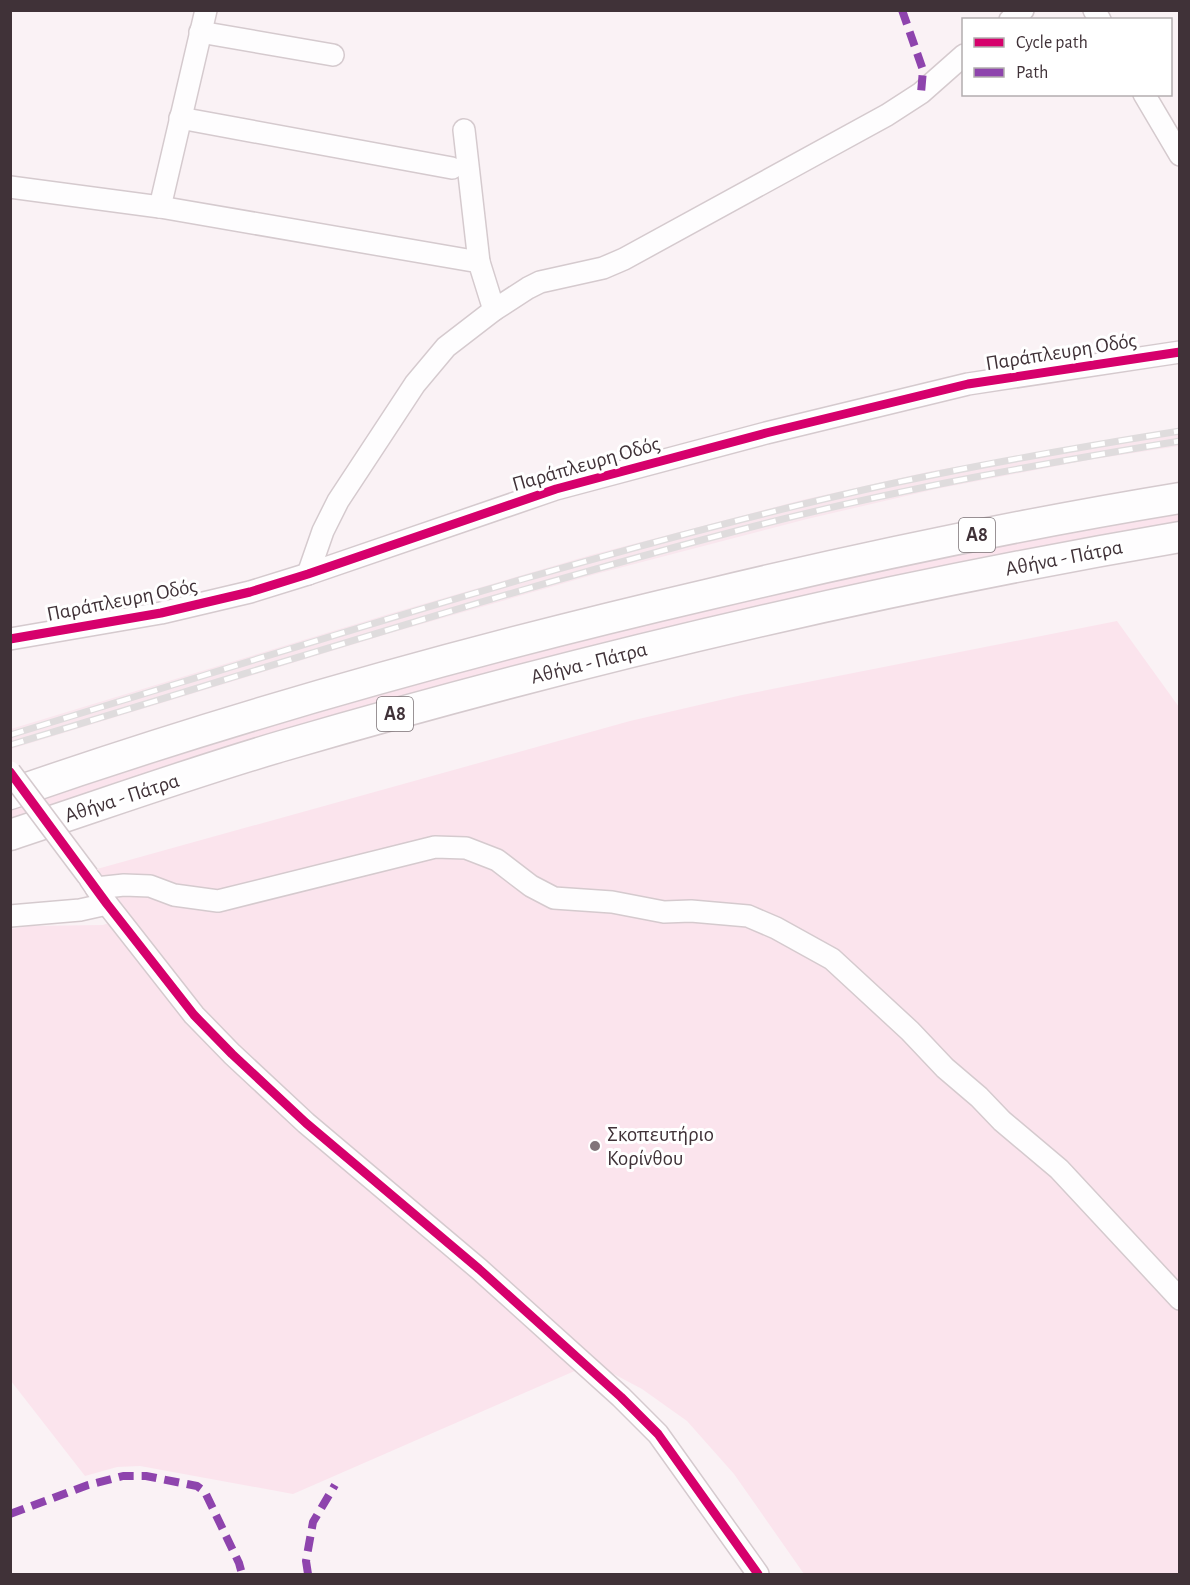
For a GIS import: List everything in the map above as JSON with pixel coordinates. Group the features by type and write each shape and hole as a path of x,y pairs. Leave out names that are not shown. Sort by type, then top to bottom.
{"highway":[{"name":"Αθήνα - Πάτρα","path":"10,794 261,712 563,628 889,553 1179,498"},
{"name":"Αθήνα - Πάτρα","path":"10,835 273,749 583,663 878,594 1179,537"}],"street":[{"path":"160,207 206,10"},
{"path":"200,32 333,55"},
{"path":"308,574 323,531 338,501 415,384 446,346 494,310 540,282 603,268 624,259 857,133 921,93 962,56"},
{"path":"1145,96 1179,155"},
{"path":"180,118 452,168"},
{"path":"464,130 479,262 494,310"},
{"path":"10,187 160,207 479,262"},
{"name":"Παράπλευρη Οδός","path":"10,639 161,612 250,591 308,574 556,489 766,433 968,384 1179,352"},
{"path":"10,772 97,890 194,1015 232,1054 306,1122 479,1269 621,1397 658,1434 758,1575"},
{"path":"10,916 80,910 97,890 124,885 150,886 174,895 218,901 435,847 466,848 497,860 531,885 554,898 612,902 664,912 691,911 748,916 776,927 832,959 1002,1121 1059,1169 1179,1299"}],"shaded area":[{"path":"1179,428 1179,446 1088,460 936,489 807,519 596,574 394,632 11,749 11,729 591,555 802,500 932,471"},
{"path":"1179,514 1179,522 911,573 570,652 233,747 11,819 10,811 186,753 363,700 542,651 722,607 893,569 1064,534"},
{"name":"Σκοπευτήριο Κορίνθου","path":"1117,621 1179,707 1179,1574 804,1574 734,1474 687,1421 642,1389 593,1363 293,1494 140,1466 117,1467 85,1476 11,1381 11,929 29,926 103,925 130,915 97,869 630,721 742,695"}],"railway":[{"path":"10,735 435,605 755,516 942,473 1180,431"},
{"path":"10,745 573,575 763,524 970,478 1180,441"}],"marked path":[{"path":"902,10 923,70 921,93"},
{"path":"10,1514 88,1485 123,1476 146,1476 197,1486 205,1492 242,1574"},
{"path":"308,1574 306,1561 313,1522 335,1485"}],"cycle path":[{"path":"10,639 161,613 250,592 556,489 766,433 968,384 1180,352"},
{"path":"10,772 107,904 194,1015 306,1123 479,1269 621,1397 658,1434 758,1574"}],"place":[{"name":"Σκοπευτήριο Κορίνθου","path":"595,1146"}]}
